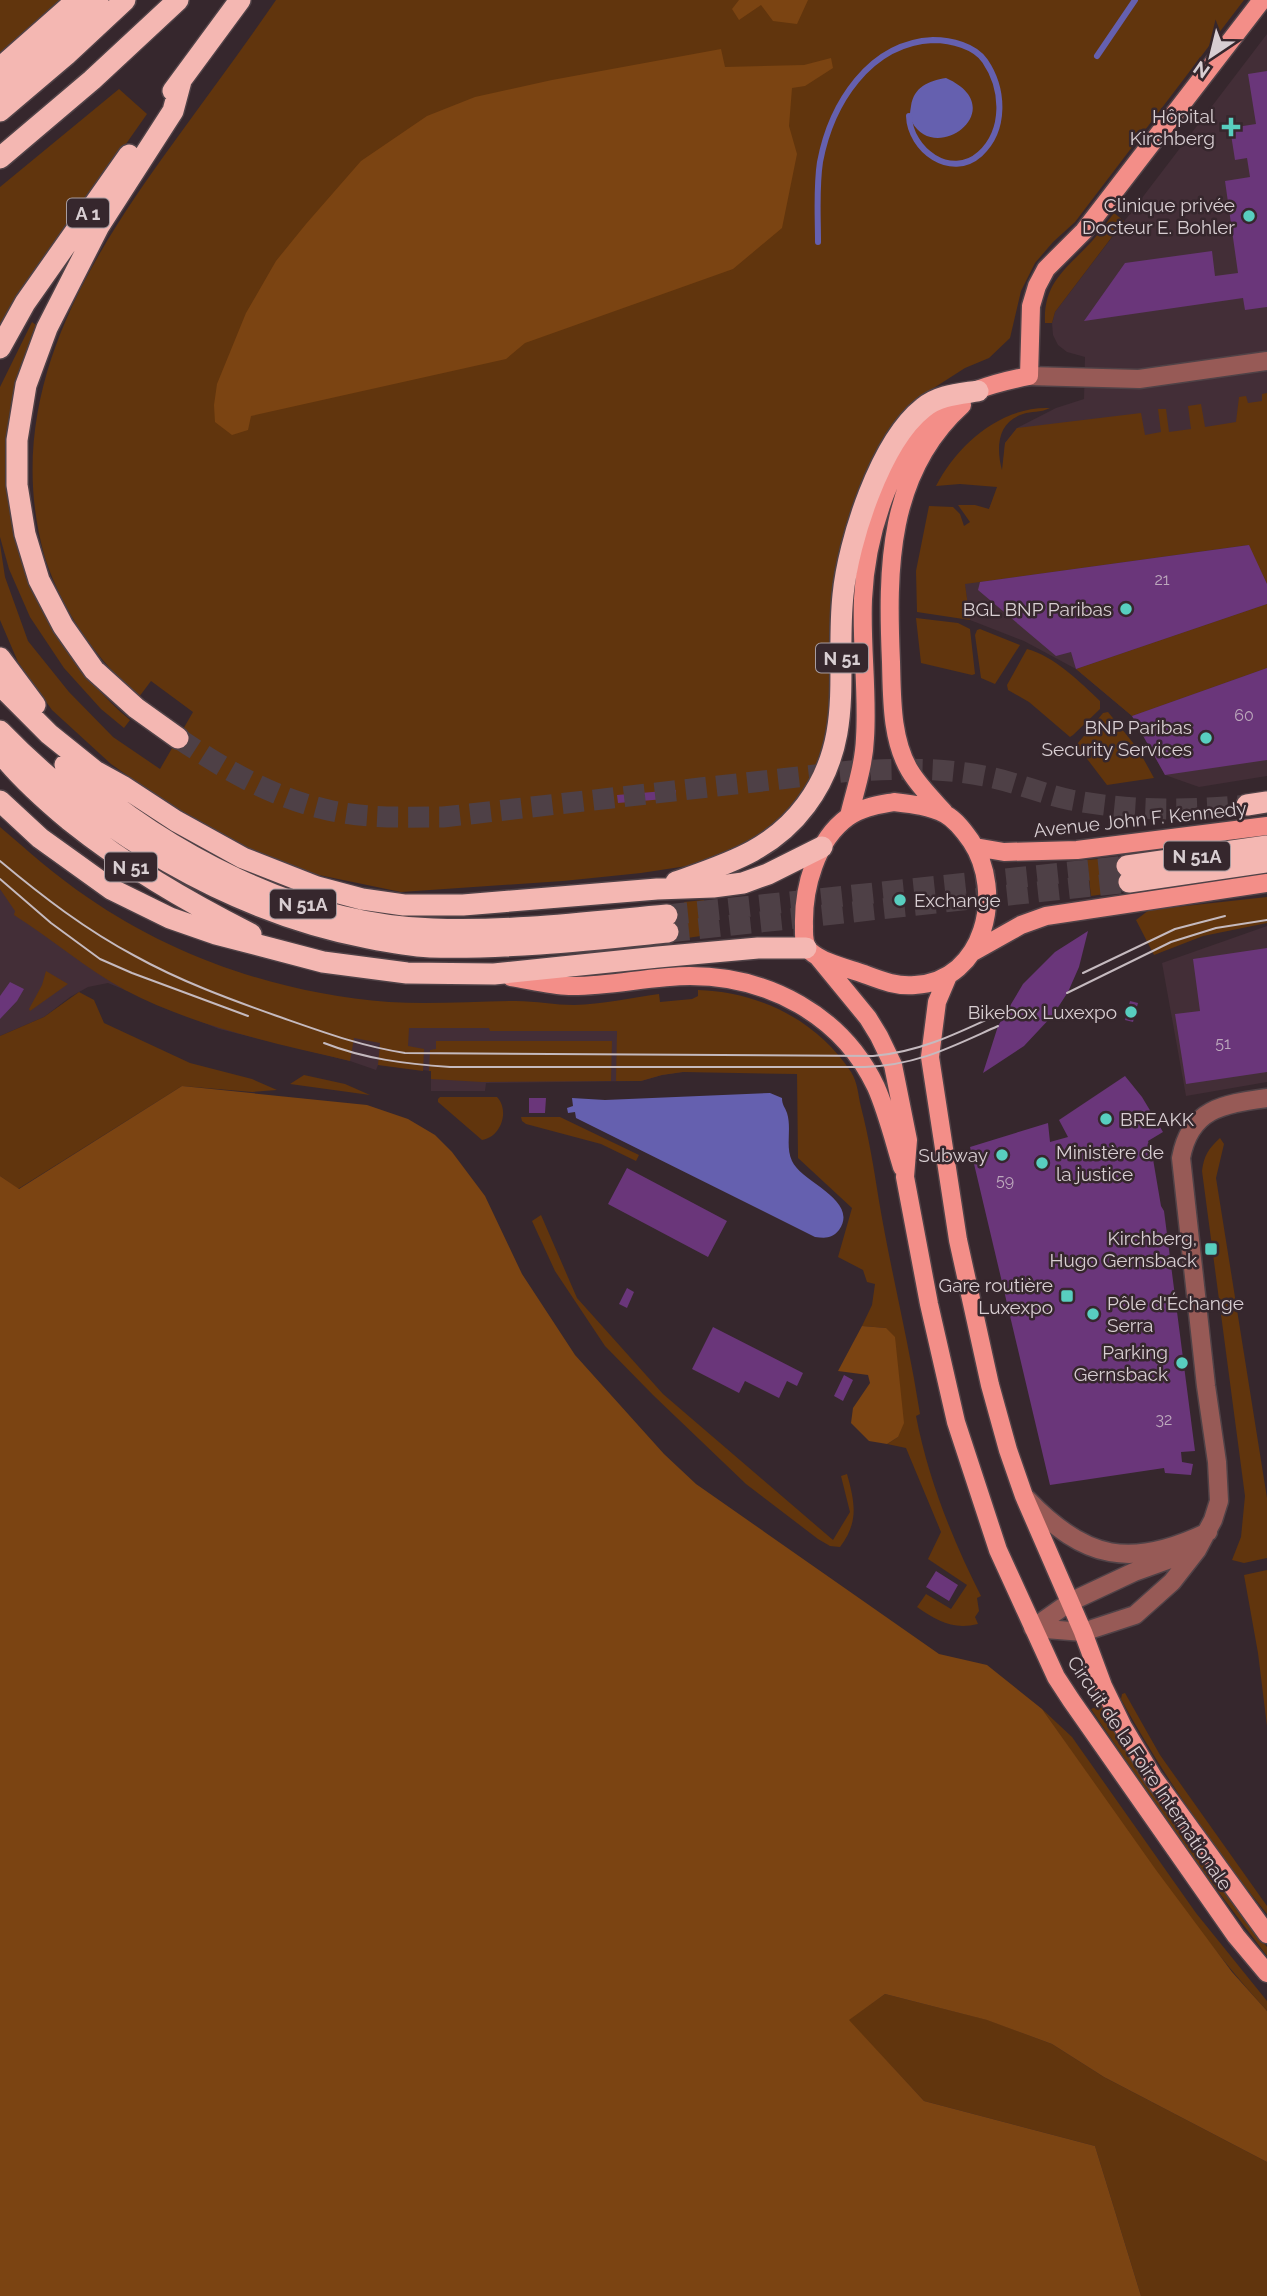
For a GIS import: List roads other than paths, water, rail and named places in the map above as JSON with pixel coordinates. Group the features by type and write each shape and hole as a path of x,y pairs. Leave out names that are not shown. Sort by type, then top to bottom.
{"highway":[{"path":"0,68 77,0"},
{"path":"0,87 53,44 98,0"},
{"path":"0,111 125,0"},
{"path":"0,158 92,80 178,0"},
{"name":"A 1","path":"0,348 24,303 240,0"},
{"name":"A 1","path":"178,738 136,708 94,670 63,626 39,580 25,534 17,485 17,440 26,385 47,328 99,226 173,111 181,81"},
{"name":"N 51","path":"657,889 734,861 766,845 786,828 813,795 831,757 839,722 843,679 841,628 846,573 857,524 870,492 887,456 902,432 923,407 948,395 978,391"},
{"path":"0,658 32,702 124,787"},
{"name":"N 51","path":"0,685 49,734 95,771 176,821 243,858 317,887 362,899 404,905 463,905 713,887 743,883 822,848"},
{"name":"N 51A","path":"0,702 70,769 109,802 155,834 205,863 298,903 386,924 430,929 668,924 551,943 428,947 338,932 294,920 201,880 154,853 63,788 0,731"},
{"name":"N 51","path":"0,752 50,804 109,852 166,890 285,951"},
{"name":"N 51","path":"0,801 40,838 111,889 170,918 216,934 323,962 407,973 494,974 758,948 812,952"},
{"name":"N 51A","path":"1267,846 1128,874 1267,862"}],"main road":[{"path":"849,816 862,767 865,738 863,599 866,566 889,486 912,442 937,414 952,402 1003,381 1029,376 1031,306 1046,269 1093,220 1262,0"},
{"path":"946,814 909,770 900,746 892,693 888,601 890,568 894,532 905,492 918,463 955,412 978,391"},
{"name":"N 51","path":"973,952 987,908 985,868 963,829 946,814 919,805 894,802 869,806 849,816 822,848 807,887 804,908 812,952 896,985 930,984 948,976 973,952 1021,925 1046,916 1267,883"},
{"name":"Avenue John F. Kennedy","path":"975,847 1004,852 1077,850 1267,825"},
{"name":"Circuit de la Foire Internationale","path":"812,952 868,1018 893,1065 908,1140 905,1177 929,1304 956,1422 998,1550 1056,1677 1236,1936 1267,1973"},
{"path":"494,974 568,986 691,976 731,980 780,993 825,1020 858,1056 876,1088 905,1177"},
{"name":"Circuit de la Foire Internationale","path":"948,976 937,1002 929,1045 947,1179 963,1265 990,1385 1008,1450 1024,1496 1083,1632 1103,1686 1123,1727 1153,1777 1267,1934"}],"street":[{"path":"1029,376 1139,379 1267,361"},
{"path":"1033,1628 1083,1632 1135,1615 1172,1582 1208,1532 1219,1501 1217,1462 1181,1158 1189,1130 1209,1111 1228,1103 1267,1098"},
{"path":"1024,1496 1059,1529 1081,1544 1104,1552 1135,1554 1184,1544 1208,1532"},
{"path":"1033,1628 1070,1602 1133,1572 1197,1550"}],"waterway":[{"path":"1097,56 1135,0"},
{"path":"818,242 820,162 825,140 833,119 857,80 890,52 910,44 933,40 962,45 975,51 985,61 996,84 999,109 994,133 980,154 957,164 934,158 916,140 909,116"}],"tunnel":[{"path":"178,738 230,770 285,797 324,809 368,816 443,817 851,771 901,769 967,773 995,778 1071,800 1115,806 1181,809 1247,805"},
{"path":"667,915 1127,866"},
{"path":"668,932 1129,882"}],"tram line":[{"path":"0,861 82,924 169,974 325,1032 405,1053 873,1056 924,1046 1003,1012"},
{"path":"0,879 51,923 100,959 248,1016"},
{"path":"1083,973 1175,929 1225,916"},
{"path":"1067,993 1171,942 1216,928 1267,920"},
{"path":"324,1043 386,1060 450,1067 865,1067 918,1059 998,1026"}],"place":[{"name":"Hôpital Kirchberg","path":"1231,127"},
{"name":"Clinique privée Docteur E. Bohler","path":"1249,216"},
{"name":"BGL BNP Paribas","path":"1126,609"},
{"name":"BNP Paribas Security Services","path":"1206,738"},
{"name":"Exchange","path":"900,900"},
{"name":"Bikebox Luxexpo","path":"1131,1012"},
{"name":"BREAKK","path":"1106,1119"},
{"name":"Subway","path":"1002,1155"},
{"name":"Ministère de la justice","path":"1042,1163"},
{"name":"Kirchberg, Hugo Gernsback","path":"1211,1249"},
{"name":"Gare routière Luxexpo","path":"1067,1296"},
{"name":"Pôle d'Échange Serra","path":"1093,1314"},
{"name":"Parking Gernsback","path":"1182,1363"}]}
